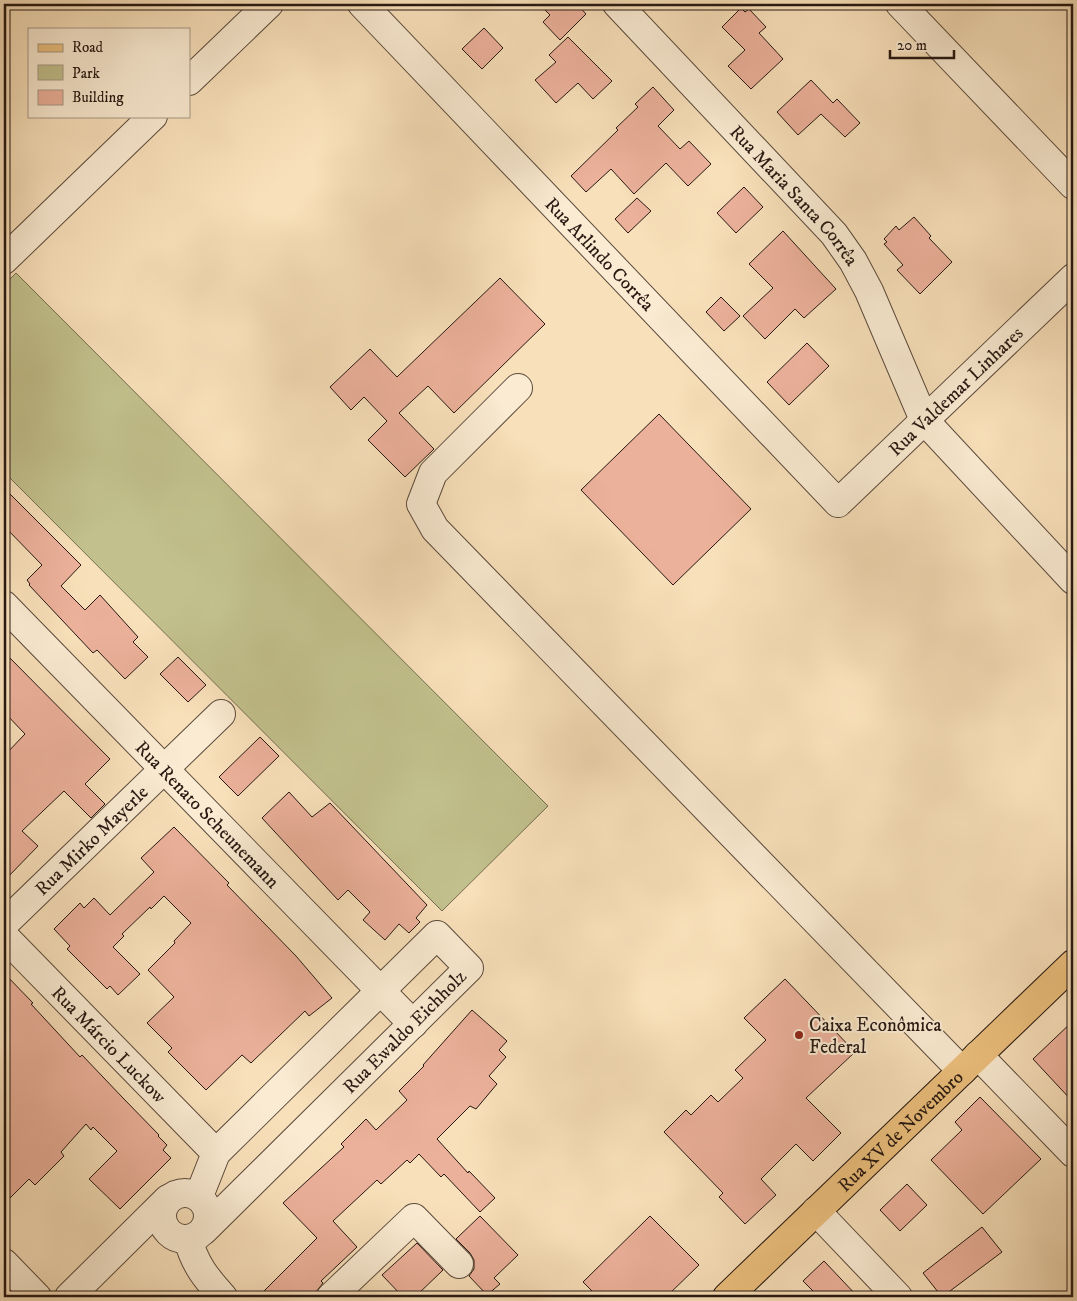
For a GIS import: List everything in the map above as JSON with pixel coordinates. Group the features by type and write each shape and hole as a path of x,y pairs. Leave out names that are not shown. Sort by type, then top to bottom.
{"main road":[{"name":"Rua XV de Novembro","path":"727,1297 1073,964"}],"street":[{"path":"190,80 269,4"},
{"name":"Rua Arlindo Corrêa","path":"362,4 838,503"},
{"name":"Rua Maria Santa Corrêa","path":"617,4 834,234 853,261 869,291 924,420 1073,580"},
{"path":"900,4 1073,185"},
{"path":"4,260 151,118"},
{"name":"Rua Valdemar Linhares","path":"838,503 1073,278"},
{"path":"518,388 433,473 421,504 435,529 970,1063 1073,1152"},
{"name":"Rua Renato Scheunemann","path":"4,605 413,1024"},
{"name":"Rua Mirko Mayerle","path":"4,924 221,714"},
{"name":"Rua Ewaldo Eichholz","path":"196,1234 469,968 437,935 216,1153 199,1196"},
{"name":"Rua Márcio Luckow","path":"4,936 216,1153"},
{"path":"69,1297 168,1199 175,1194 191,1192 199,1196 204,1201 209,1216 208,1223 196,1234 174,1236 164,1226 162,1219 164,1205 168,1199"},
{"path":"816,1211 898,1297"},
{"path":"331,1297 414,1218 459,1264"},
{"path":"196,1234 198,1266 206,1278 224,1297"},
{"path":"4,1263 37,1297"}],"green space":[{"path":"16,273 548,806 442,911 4,472 4,285"}],"building":[{"path":"539,4 577,4 586,14 560,40 543,22 550,15"},
{"path":"741,8 745,12 749,9 766,27 759,33 783,59 751,89 728,66 745,50 722,27"},
{"path":"484,28 503,48 482,69 462,49"},
{"path":"568,37 612,81 593,99 578,83 556,103 535,80 556,62 549,55"},
{"path":"811,80 833,103 837,99 860,123 845,137 821,114 798,135 777,112"},
{"path":"653,87 674,110 658,126 680,149 689,141 711,164 688,186 666,163 634,194 611,169 586,192 571,176 618,130 616,128 638,107 635,104"},
{"path":"744,187 763,207 736,233 717,213"},
{"path":"637,198 651,211 628,233 615,219"},
{"path":"914,217 931,236 929,238 952,262 920,294 897,270 903,265 884,244 887,242 884,239 896,226 899,230"},
{"path":"783,231 836,289 804,318 795,309 765,339 743,316 773,288 749,264"},
{"path":"500,278 545,324 454,413 428,386 399,413 434,449 405,477 368,440 387,421 364,397 351,410 330,387 370,349 397,377"},
{"path":"721,297 740,316 724,331 706,312"},
{"path":"807,343 829,366 789,405 767,382"},
{"path":"659,414 751,509 673,585 581,490"},
{"path":"4,488 81,565 61,586 85,610 100,595 138,637 133,642 148,657 125,679 97,650 93,653 29,585 27,580 42,565 4,526"},
{"path":"4,652 110,759 85,784 105,804 91,818 64,791 22,831 38,846 4,881 4,756 25,734 4,712"},
{"path":"178,657 206,685 188,702 160,674"},
{"path":"260,737 279,756 238,796 219,777"},
{"path":"289,792 312,817 330,803 427,905 416,918 420,922 409,933 399,924 385,940 363,920 370,912 348,890 338,900 262,818"},
{"path":"174,827 229,883 227,885 296,956 332,998 309,1016 305,1011 251,1063 242,1055 206,1090 168,1052 172,1048 147,1023 174,997 148,970 175,943 174,941 191,923 164,896 122,934 124,936 113,947 140,974 118,995 110,986 107,989 67,949 70,946 54,929 80,903 84,908 94,898 110,915 154,872 141,858"},
{"path":"4,973 80,1057 82,1055 167,1145 163,1150 171,1158 120,1209 89,1179 117,1151 93,1127 91,1130 86,1124 61,1152 64,1156 35,1185 29,1179 4,1204"},
{"path":"785,979 855,1052 806,1098 841,1133 813,1161 796,1144 761,1179 776,1195 745,1224 719,1197 723,1193 664,1132 686,1110 691,1115 711,1095 718,1102 743,1078 735,1070 766,1040 744,1018"},
{"path":"472,1010 507,1041 499,1050 506,1057 489,1076 497,1084 476,1109 470,1106 437,1139 468,1173 469,1171 495,1198 480,1212 444,1174 441,1177 419,1154 410,1163 407,1160 381,1184 377,1180 333,1221 357,1247 321,1281 323,1283 312,1297 258,1297 317,1238 283,1203 344,1147 341,1144 366,1119 376,1130 407,1100 399,1091 424,1066"},
{"path":"1073,1021 1073,1102 1033,1059"},
{"path":"980,1097 1041,1159 983,1214 931,1160 962,1130 955,1122"},
{"path":"907,1184 927,1205 900,1231 880,1210"},
{"path":"480,1216 518,1255 494,1278 500,1284 487,1295 469,1276 474,1269 474,1260 470,1253 456,1239"},
{"path":"650,1216 699,1265 666,1297 598,1297 583,1282"},
{"path":"982,1227 1002,1252 942,1297 923,1273"},
{"path":"417,1243 443,1270 415,1297 403,1297 382,1275"},
{"path":"824,1261 858,1297 819,1297 803,1281"}],"place":[{"name":"Caixa Econômica Federal","path":"799,1035"}]}
